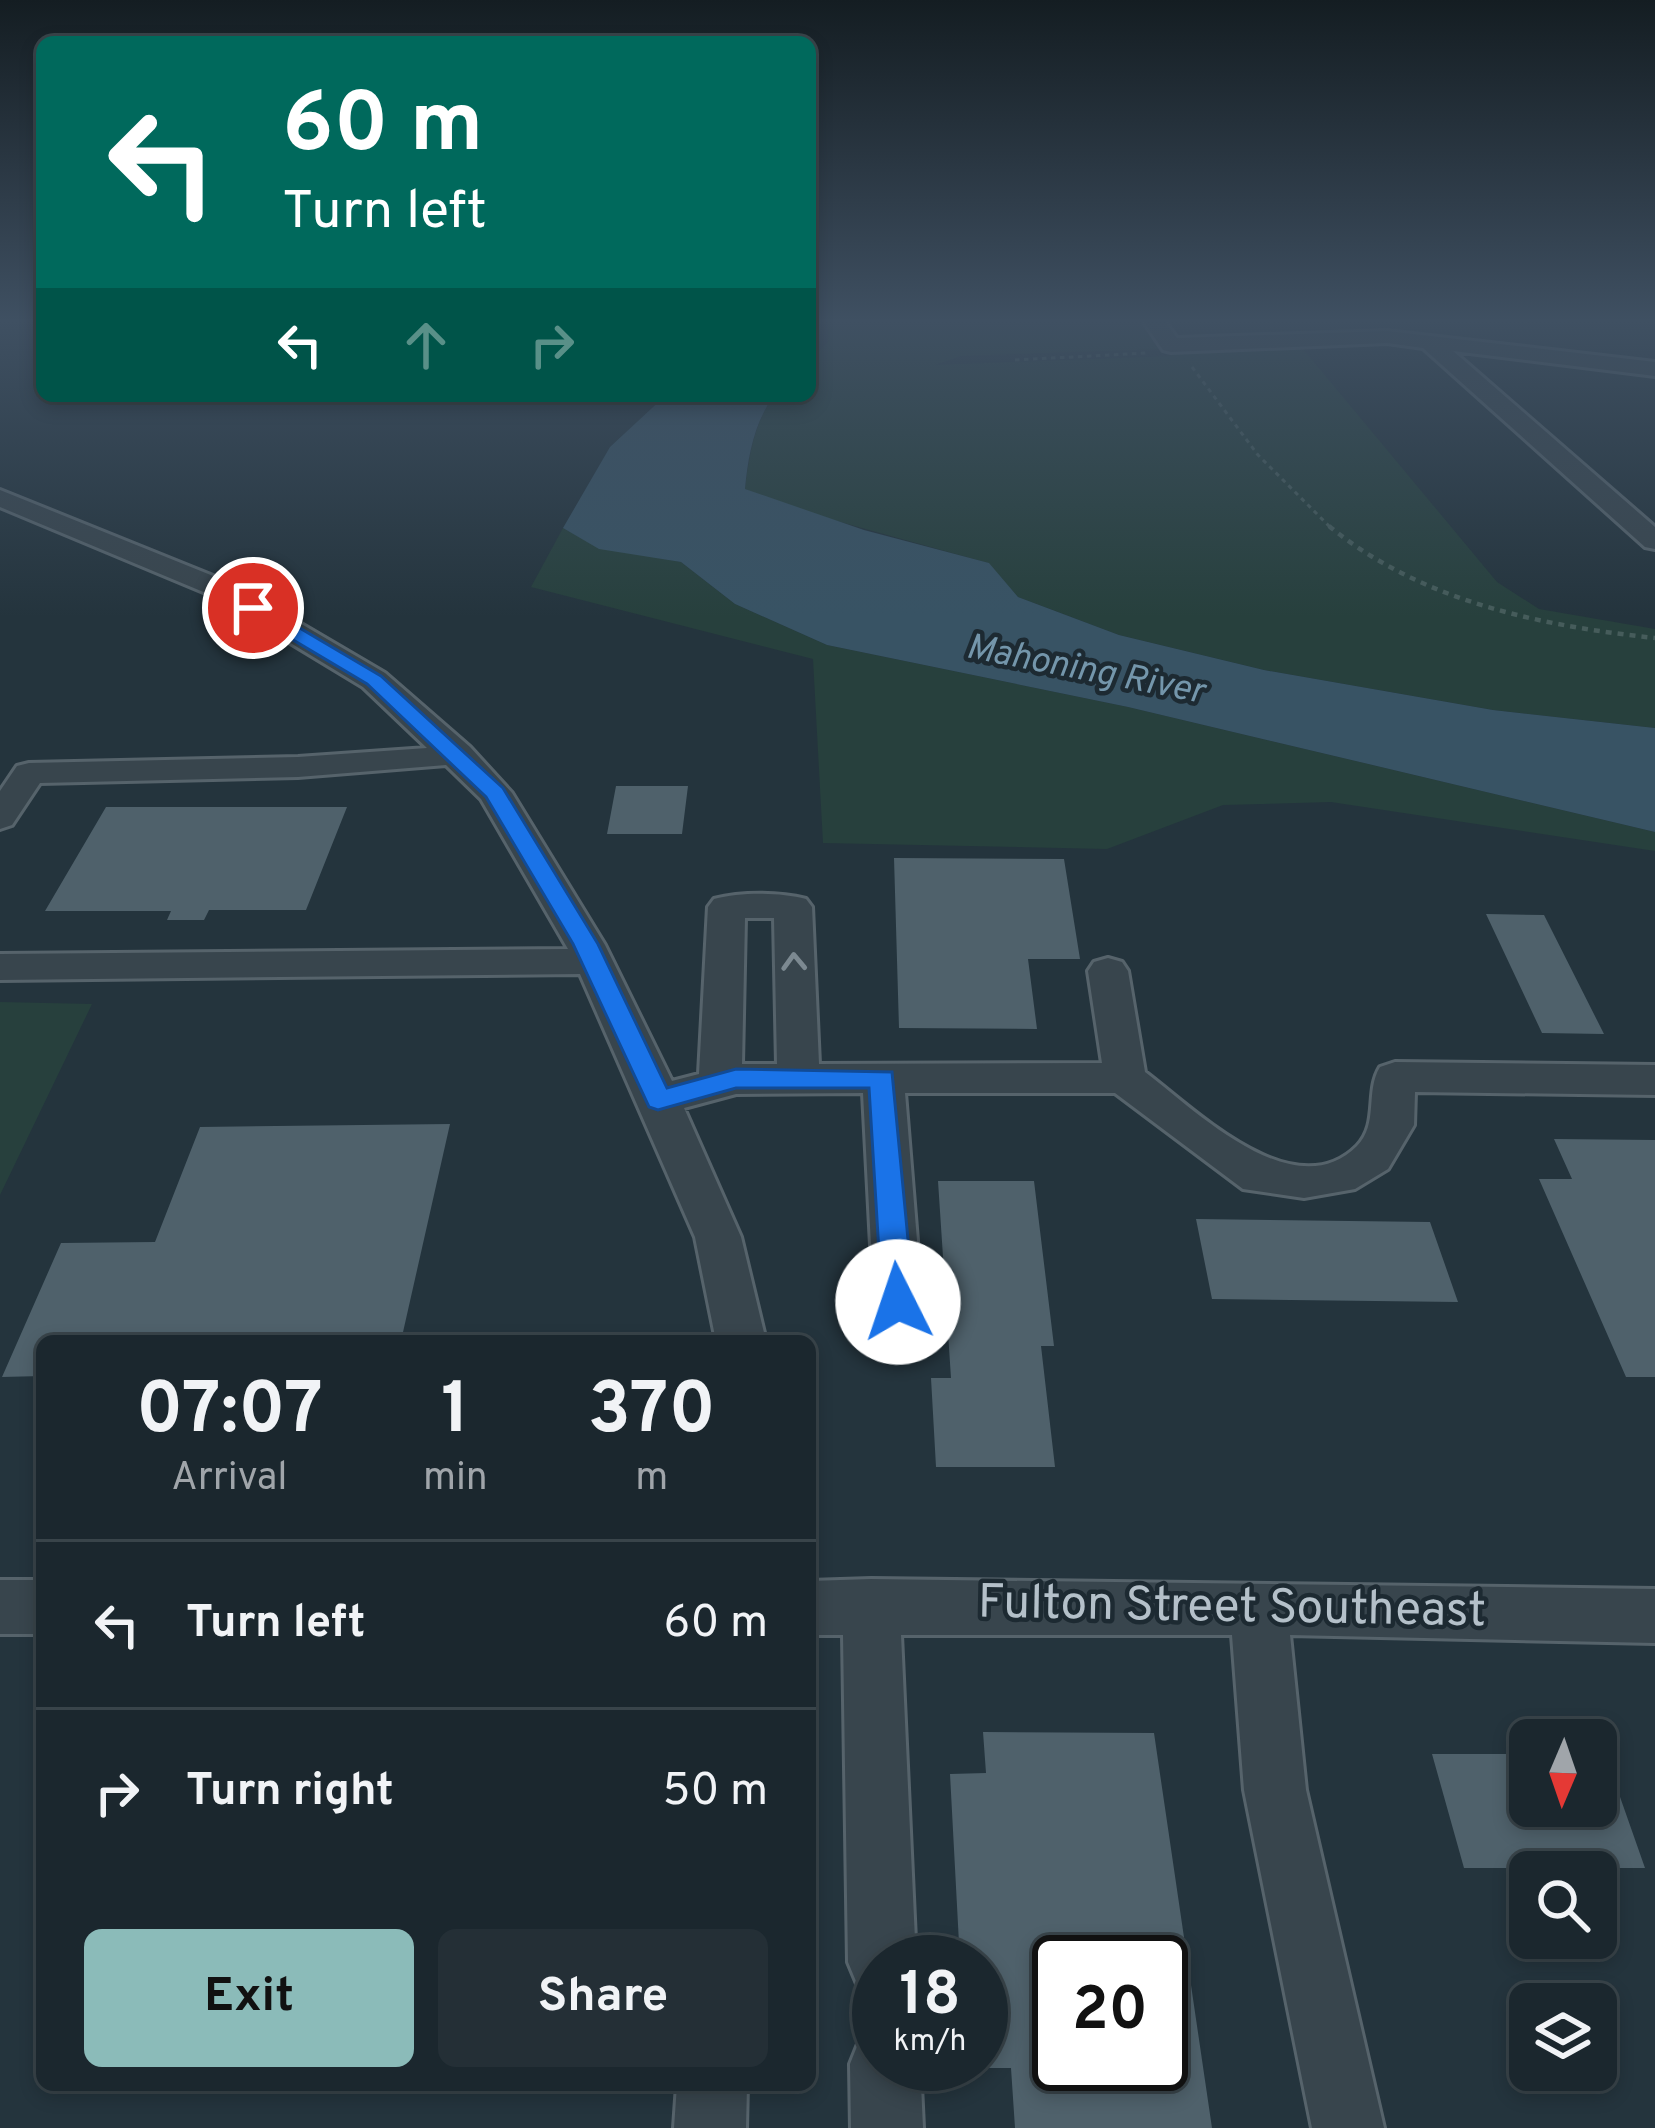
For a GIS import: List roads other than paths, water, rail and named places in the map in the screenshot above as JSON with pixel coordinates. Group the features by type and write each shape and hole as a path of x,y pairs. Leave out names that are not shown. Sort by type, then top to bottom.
{"street":[{"path":"1515,418 1655,541"},
{"path":"0,498 224,590 374,680 495,793 594,961 658,1100 718,1237 740,1335"},
{"path":"0,818 29,773 150,766 393,764 458,754"},
{"path":"720,1083 727,907 793,907 798,1078"},
{"path":"0,967 594,961"},
{"path":"1108,971 1125,1078"},
{"path":"658,1100 720,1083 798,1078 1125,1078 1215,1150 1259,1177 1304,1181 1339,1177 1372,1158 1392,1125 1395,1077 1655,1080"},
{"path":"883,1078 898,1302"},
{"path":"0,1606 36,1607"},
{"path":"871,1606 881,1935"},
{"path":"1258,1607 1275,1790 1348,2128"},
{"name":"Fulton Street Southeast","path":"816,1608 1258,1607 1655,1616"},
{"path":"710,2128 712,2091"},
{"path":"886,2091 887,2128"}],"water":[{"name":"Mahoning River","path":"641,418 761,418 745,489 864,530 989,563 1018,597 1119,635 1264,670 1493,710 1655,728 1655,832 1128,707 827,645 735,604 681,562 599,549 563,528 610,447"}]}
